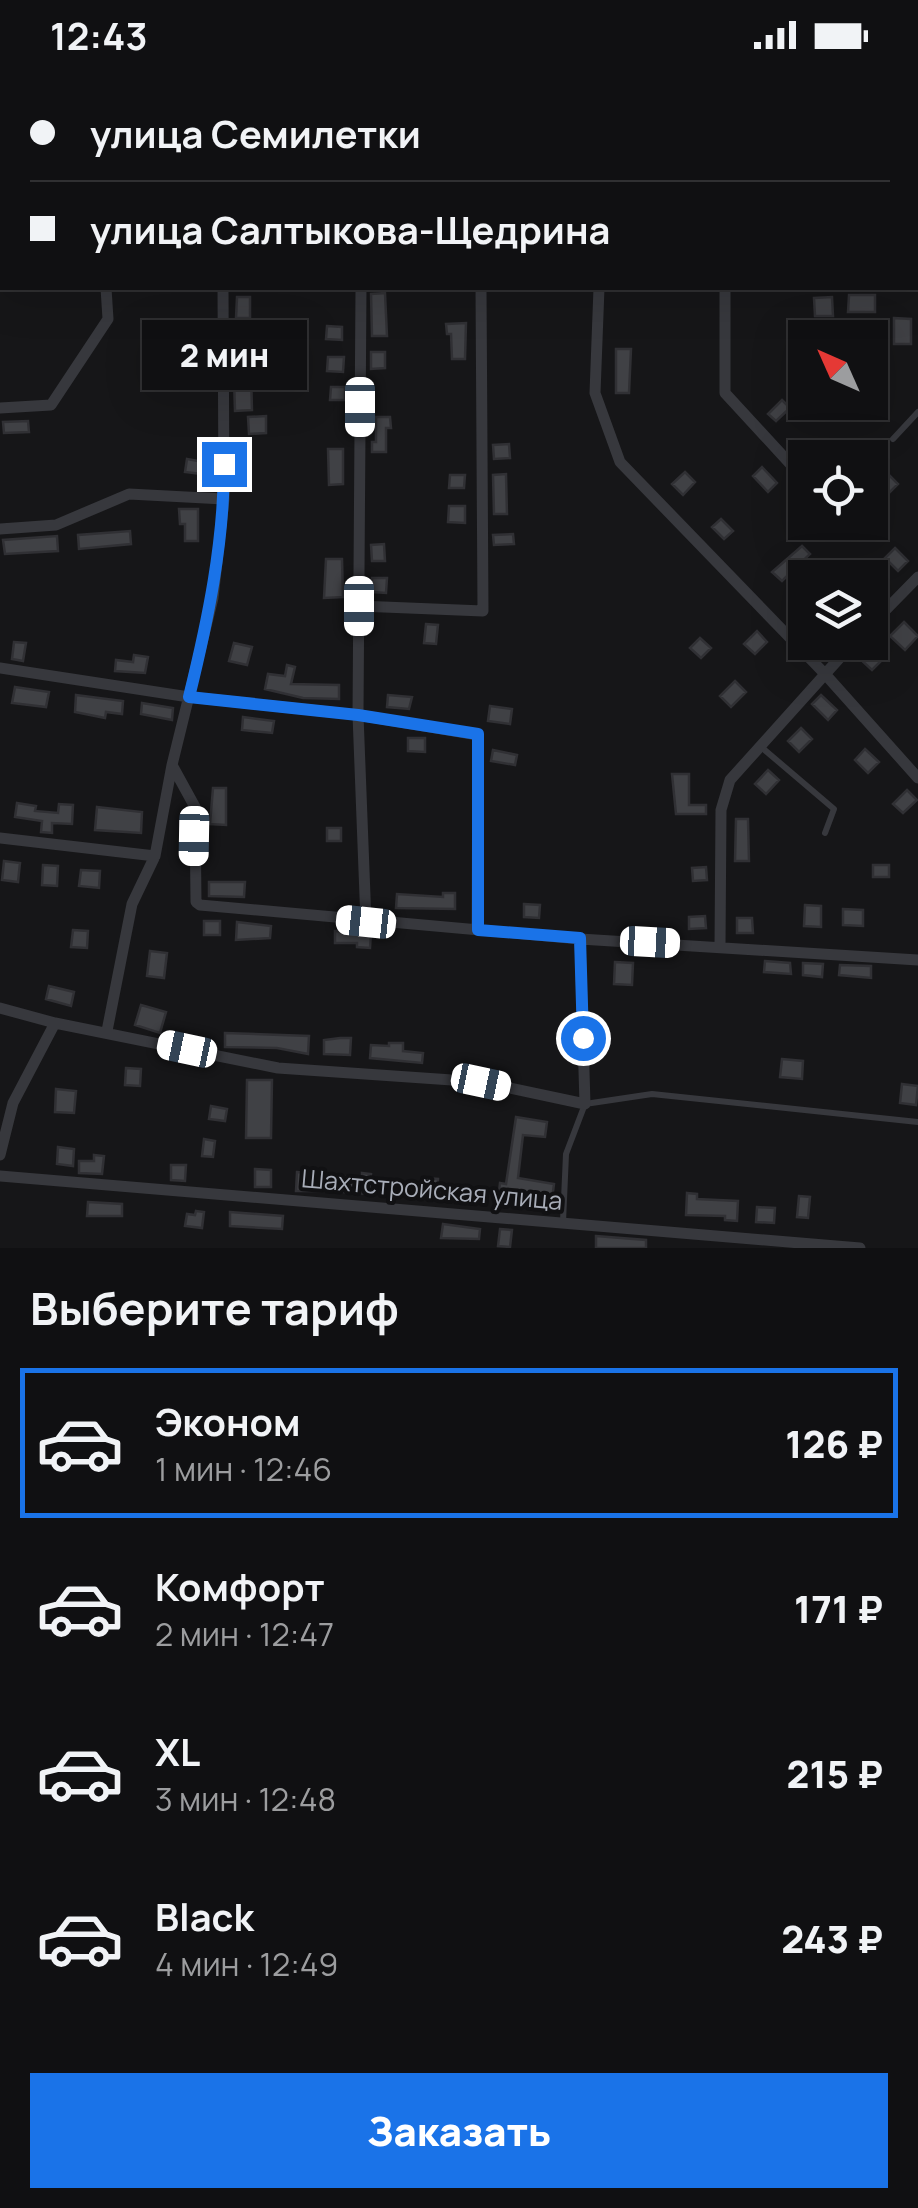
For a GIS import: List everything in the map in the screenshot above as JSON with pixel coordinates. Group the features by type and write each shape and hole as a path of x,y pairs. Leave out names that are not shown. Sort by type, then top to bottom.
{"street":[{"path":"0,408 51,405 108,319 106,290"},
{"path":"106,1031 132,904 155,856 172,765 213,598 224,499 223,290"},
{"path":"361,290 358,715 366,922"},
{"path":"359,606 483,610 482,290"},
{"path":"598,290 595,393 620,462 918,778"},
{"path":"725,290 726,394 788,461"},
{"path":"0,529 56,525 129,494 224,499"},
{"path":"888,608 918,578"},
{"path":"720,946 721,810 730,780 837,660"},
{"path":"0,668 478,734 478,930"},
{"path":"172,765 195,807 196,902 200,906 366,922 918,960"},
{"path":"0,838 155,856"},
{"path":"0,1008 56,1024 278,1068 481,1082 585,1104 580,938"},
{"path":"0,1155 13,1103 56,1024"},
{"name":"Шахтстройская улица","path":"0,1176 860,1248"}],"lane":[{"path":"893,439 918,412"},
{"path":"759,745 834,809 825,833"},
{"path":"563,1222 566,1154 585,1104 652,1094 918,1122"}],"building":[{"path":"385,293 387,336 372,336 371,294"},
{"path":"849,295 875,295 875,312 848,312"},
{"path":"237,297 250,297 250,318 236,318"},
{"path":"832,297 833,316 815,316 814,298"},
{"path":"894,318 911,319 911,344 894,344"},
{"path":"466,323 465,359 452,359 451,334 447,334 446,324"},
{"path":"327,326 342,327 342,340 326,339"},
{"path":"616,349 631,349 629,393 616,393"},
{"path":"189,350 202,350 202,370 189,371"},
{"path":"371,352 385,352 385,368 371,369"},
{"path":"328,357 344,357 343,372 327,371"},
{"path":"261,360 262,372 251,372 252,410 235,411 234,380 242,380 241,361"},
{"path":"331,387 345,387 345,400 330,400"},
{"path":"782,400 788,406 776,421 768,414"},
{"path":"266,416 266,433 249,434 248,417"},
{"path":"376,417 390,417 386,452 372,452"},
{"path":"28,421 29,432 4,433 3,422"},
{"path":"509,444 510,458 494,459 493,445"},
{"path":"328,449 343,449 343,484 329,485"},
{"path":"236,452 248,452 247,487 234,487"},
{"path":"187,459 204,462 202,474 185,472"},
{"path":"762,467 777,483 768,492 753,476"},
{"path":"685,472 695,482 683,495 672,484"},
{"path":"506,474 507,514 494,514 493,475"},
{"path":"888,474 898,484 888,490"},
{"path":"450,475 465,475 464,488 449,488"},
{"path":"449,506 465,506 465,523 448,522"},
{"path":"179,509 198,509 198,541 185,541 185,524 180,524"},
{"path":"721,519 733,531 724,539 712,527"},
{"path":"130,531 131,544 79,549 78,535"},
{"path":"513,534 514,544 494,545 493,535"},
{"path":"57,536 58,551 5,554 3,540"},
{"path":"384,544 385,561 372,561 371,545"},
{"path":"802,546 810,554 804,560 788,560 788,575 782,581 772,572"},
{"path":"895,548 908,561 898,571 885,558"},
{"path":"326,559 342,559 343,597 324,598"},
{"path":"372,578 387,578 386,593 372,592"},
{"path":"904,622 918,636 905,650 890,636"},
{"path":"426,624 438,625 436,644 424,643"},
{"path":"757,631 767,642 755,654 744,644"},
{"path":"700,638 711,648 701,658 690,648"},
{"path":"14,642 26,643 23,661 12,659"},
{"path":"234,643 252,647 247,665 229,661"},
{"path":"134,655 148,657 145,673 115,671 116,660 133,662"},
{"path":"861,660 882,660 872,670"},
{"path":"287,665 295,667 291,684 339,685 339,699 303,698 265,689 268,674 285,676"},
{"path":"735,681 746,692 731,707 720,696"},
{"path":"15,687 49,692 46,707 12,703"},
{"path":"76,695 123,701 122,714 106,712 105,718 75,712"},
{"path":"388,695 412,697 409,709 387,707"},
{"path":"821,695 837,710 828,720 812,704"},
{"path":"142,703 173,708 172,720 141,714"},
{"path":"490,706 512,709 510,724 488,721"},
{"path":"243,717 274,721 272,733 242,730"},
{"path":"801,728 812,739 799,752 788,741"},
{"path":"408,738 425,738 425,752 408,751"},
{"path":"865,749 879,762 868,773 855,760"},
{"path":"493,750 517,755 515,765 491,761"},
{"path":"768,770 779,780 766,794 755,784"},
{"path":"672,774 689,774 689,805 706,805 706,814 676,814"},
{"path":"213,788 226,788 226,825 210,824"},
{"path":"907,790 917,800 903,813 893,804"},
{"path":"17,803 36,806 35,811 58,813 59,804 73,805 72,824 52,823 52,833 41,832 42,821 15,817"},
{"path":"97,807 142,812 141,833 95,830"},
{"path":"736,819 748,819 749,861 735,861"},
{"path":"327,828 341,828 341,841 327,841"},
{"path":"4,861 20,863 18,882 2,880"},
{"path":"43,865 58,866 57,886 42,885"},
{"path":"873,865 889,865 889,877 873,877"},
{"path":"706,867 707,880 693,881 692,868"},
{"path":"81,870 100,871 99,888 79,886"},
{"path":"209,882 245,882 244,897 209,896"},
{"path":"443,893 455,893 455,909 396,908 397,894 443,897"},
{"path":"524,904 540,905 539,918 524,917"},
{"path":"805,905 821,906 821,927 804,926"},
{"path":"843,909 863,910 863,926 843,925"},
{"path":"705,916 706,928 689,929 689,917"},
{"path":"737,918 752,918 753,933 737,933"},
{"path":"204,921 220,921 220,935 204,935"},
{"path":"237,922 271,926 270,938 236,940"},
{"path":"73,930 88,931 87,948 71,947"},
{"path":"335,931 371,933 370,948 357,947 357,943 335,943"},
{"path":"150,951 167,953 164,978 147,976"},
{"path":"765,961 790,963 791,974 764,972"},
{"path":"615,962 633,963 632,985 614,984"},
{"path":"803,963 823,964 822,977 803,975"},
{"path":"840,965 871,966 871,978 839,975"},
{"path":"49,986 74,992 71,1006 46,999"},
{"path":"141,1005 166,1012 160,1033 135,1025"},
{"path":"225,1033 309,1036 308,1054 277,1048 225,1047"},
{"path":"351,1038 350,1055 324,1054 324,1040"},
{"path":"403,1043 403,1051 423,1053 422,1063 370,1058 371,1045"},
{"path":"782,1059 803,1061 802,1079 780,1077"},
{"path":"126,1068 141,1069 140,1086 125,1085"},
{"path":"247,1080 272,1080 271,1138 246,1138"},
{"path":"902,1084 918,1086 916,1105 900,1103"},
{"path":"56,1089 76,1091 74,1113 55,1112"},
{"path":"211,1106 227,1109 225,1121 209,1119"},
{"path":"516,1117 547,1122 545,1137 523,1135 518,1178 554,1184 551,1207 537,1206 538,1196 513,1193 512,1204 498,1202 500,1183 506,1184"},
{"path":"204,1139 215,1141 213,1157 202,1156"},
{"path":"58,1147 74,1149 73,1166 57,1164"},
{"path":"94,1155 104,1156 102,1174 79,1173 79,1161 94,1161"},
{"path":"171,1165 186,1165 185,1181 171,1180"},
{"path":"255,1169 271,1170 271,1187 255,1187"},
{"path":"297,1172 329,1175 326,1191 296,1191"},
{"path":"362,1173 371,1174 369,1194 344,1192 346,1177 362,1179"},
{"path":"424,1178 438,1179 437,1196 424,1195"},
{"path":"687,1193 697,1194 697,1199 738,1201 737,1221 725,1220 725,1216 686,1215"},
{"path":"799,1196 810,1197 808,1218 797,1217"},
{"path":"88,1202 122,1204 122,1216 87,1216"},
{"path":"757,1207 775,1208 774,1223 756,1222"},
{"path":"196,1211 204,1212 202,1228 185,1226 187,1214 195,1215"},
{"path":"230,1212 283,1216 282,1229 230,1226"},
{"path":"443,1224 480,1229 479,1239 441,1238"},
{"path":"500,1229 512,1230 510,1247 498,1246"},
{"path":"596,1236 646,1240 646,1248 596,1248"}],"route":[{"path":"224,464 213,598 189,697 358,715 478,734 478,930 580,938 583,1038"}]}
